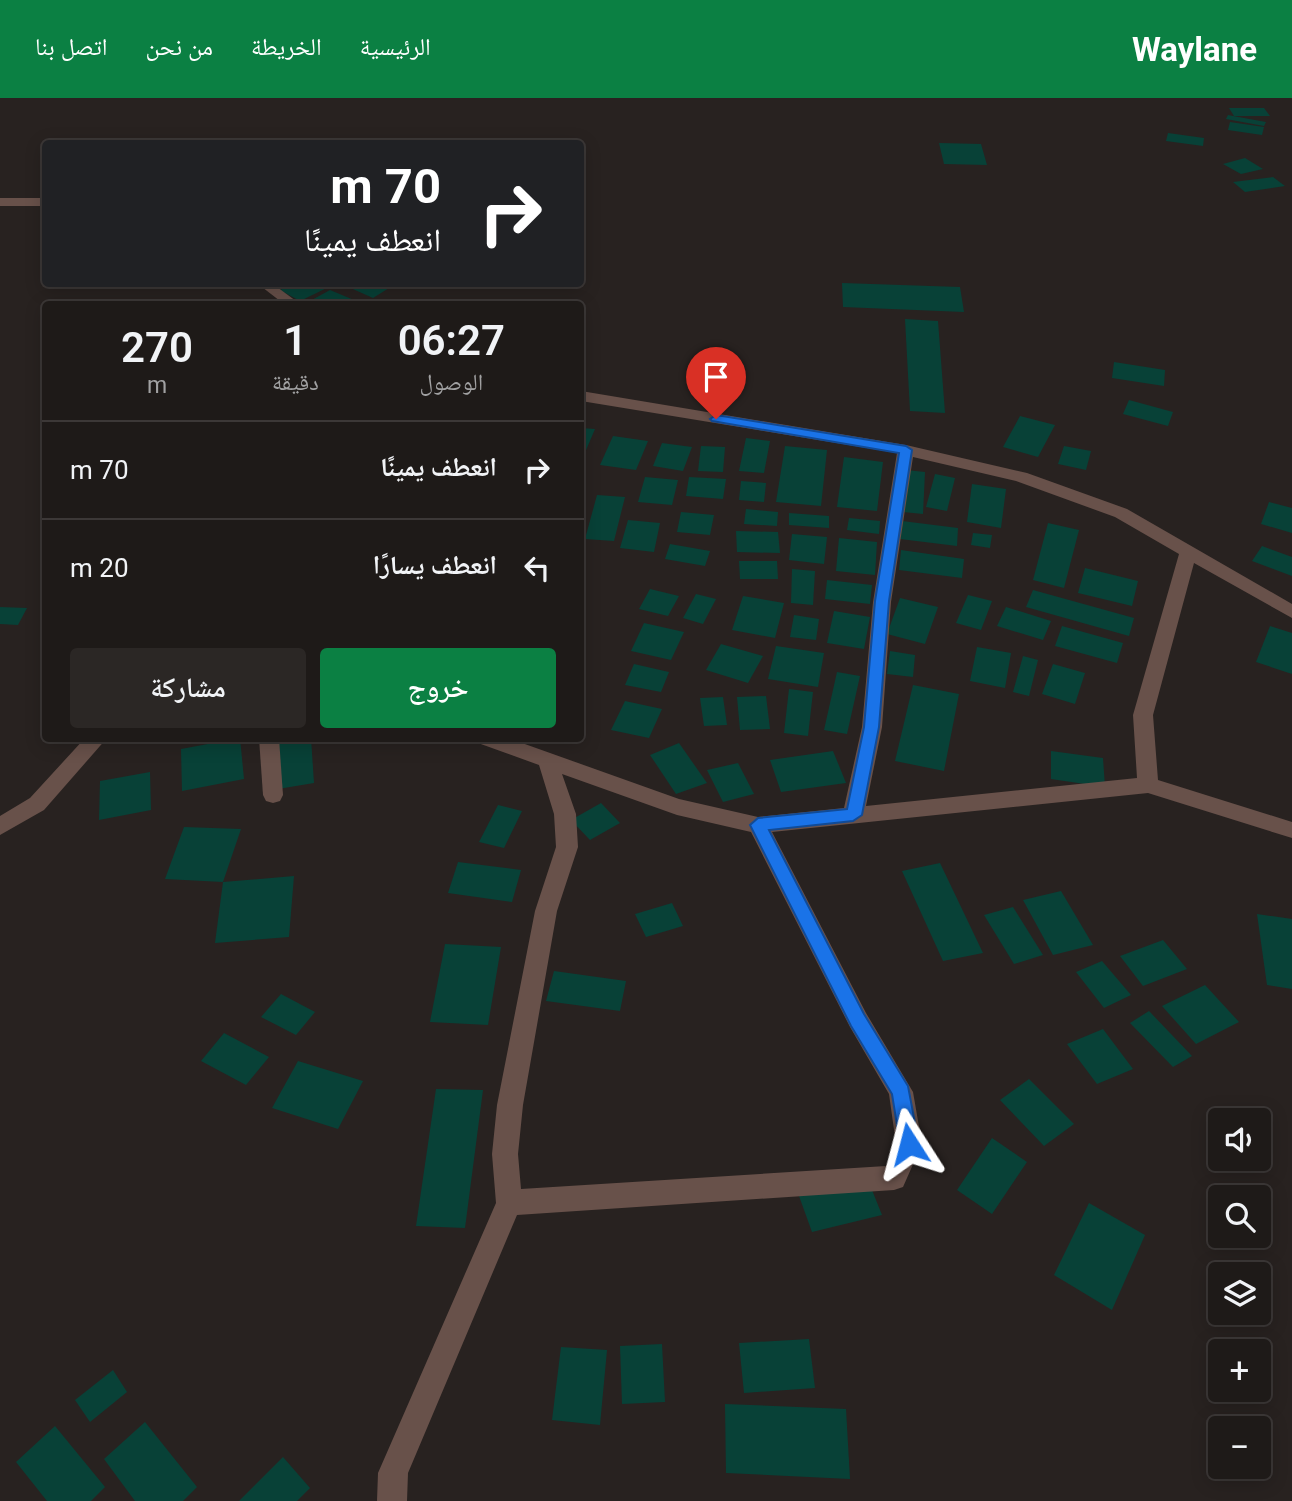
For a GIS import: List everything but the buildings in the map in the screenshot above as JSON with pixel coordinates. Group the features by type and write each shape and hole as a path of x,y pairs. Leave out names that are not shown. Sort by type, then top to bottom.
{"street":[{"path":"0,202 42,202"},
{"path":"269,287 289,301"},
{"path":"584,396 906,450 1021,477 1121,513 1292,612"},
{"path":"853,815 872,727 882,601 906,450"},
{"path":"1148,785 1143,715 1188,553"},
{"path":"0,827 37,804 93,742"},
{"path":"269,742 273,795"},
{"path":"496,742 677,807 758,825 1148,785 1292,830"},
{"path":"392,1501 393,1473 509,1203 505,1154 510,1105 546,911 567,847 565,814 548,761"},
{"path":"509,1203 894,1178 909,1144 901,1092 858,1020 758,825"}],"route":[{"path":"716,419 780,427 906,450 882,601 872,727 853,815 758,825 858,1020 901,1092 909,1144"}]}
